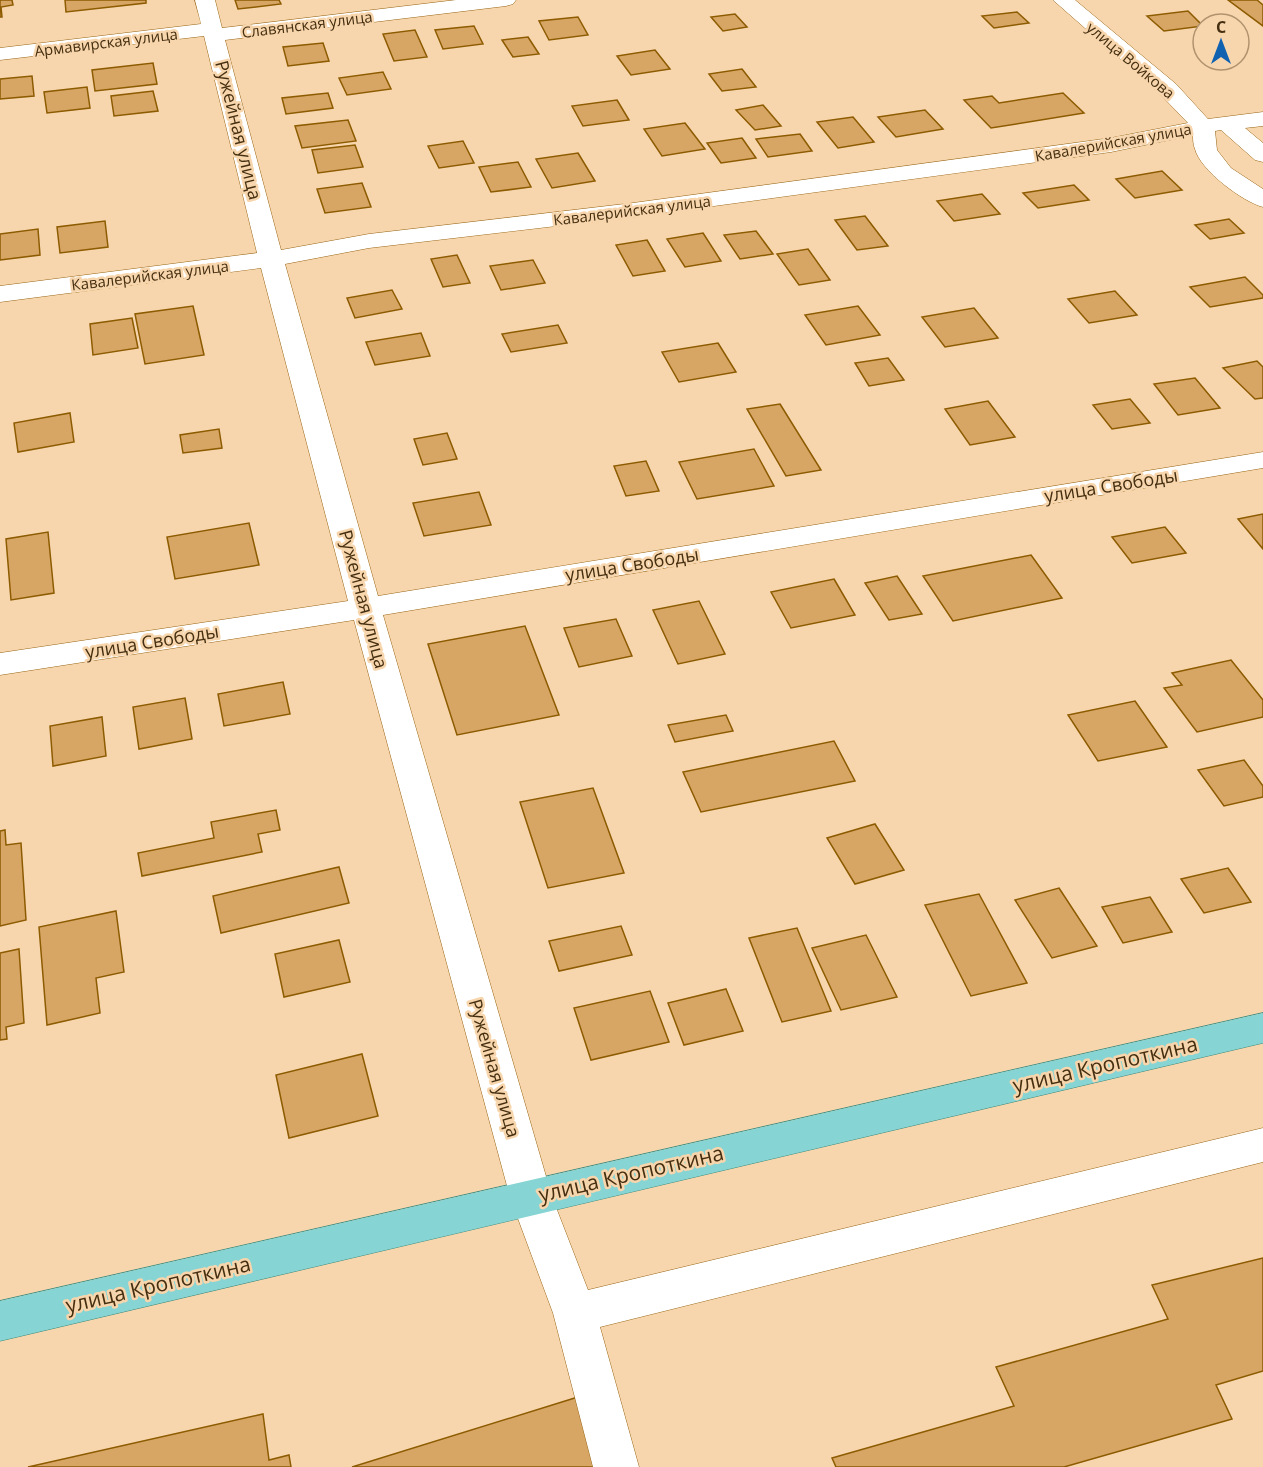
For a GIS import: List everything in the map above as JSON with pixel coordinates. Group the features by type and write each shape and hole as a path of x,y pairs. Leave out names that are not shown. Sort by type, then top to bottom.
{"main road":[{"name":"улица Кропоткина","path":"0,1321 1263,1028"}],"street":[{"name":"Ружейная улица","path":"205,0 272,259 420,808 531,1197 575,1313 616,1467"},
{"name":"Славянская улица","path":"214,32 506,0"},
{"name":"улица Войкова","path":"1063,0 1168,89 1214,124 1263,155"},
{"name":"Армавирская улица","path":"0,54 214,32"},
{"name":"Кавалерийская улица","path":"0,294 272,259 369,241 644,209 1111,145 1214,124 1263,119"},
{"path":"1214,124 1206,151 1223,173 1263,200"},
{"name":"улица Свободы","path":"0,664 367,608 1263,460"},
{"path":"575,1313 1263,1145"}],"building":[{"path":"0,0 12,0 13,5 1,7 2,17 0,17"},
{"path":"65,0 146,0 146,3 66,12"},
{"path":"235,0 279,0 281,4 238,9"},
{"path":"1228,0 1257,0 1263,5 1263,26 1251,17 1251,12 1244,12"},
{"path":"1188,11 1191,14 1191,28 1164,31 1147,16"},
{"path":"1017,12 1029,23 994,28 982,16"},
{"path":"735,14 747,27 723,31 711,17"},
{"path":"578,17 588,35 549,40 539,21"},
{"path":"474,26 483,44 443,49 435,30"},
{"path":"415,30 427,57 394,61 383,34"},
{"path":"528,37 539,54 513,57 502,40"},
{"path":"323,43 329,61 288,66 283,47"},
{"path":"655,50 670,69 631,75 617,56"},
{"path":"153,63 157,84 95,91 92,70"},
{"path":"742,69 756,87 722,91 709,74"},
{"path":"383,72 391,89 347,95 339,78"},
{"path":"32,76 34,96 0,99 0,79"},
{"path":"87,87 90,108 47,113 44,92"},
{"path":"153,91 158,111 114,116 111,96"},
{"path":"328,93 333,108 286,114 282,98"},
{"path":"1063,93 1084,113 991,128 964,100 992,96 999,103"},
{"path":"617,100 629,120 583,126 572,106"},
{"path":"763,105 781,126 755,130 736,110"},
{"path":"925,110 943,129 896,137 878,117"},
{"path":"853,117 874,142 838,148 817,122"},
{"path":"348,120 356,141 302,148 295,126"},
{"path":"685,123 705,149 662,156 644,129"},
{"path":"800,134 812,151 768,157 756,139"},
{"path":"742,138 756,158 721,163 707,143"},
{"path":"463,141 474,163 439,168 428,146"},
{"path":"355,145 363,167 318,173 312,150"},
{"path":"578,153 595,181 552,188 536,159"},
{"path":"518,162 531,187 491,192 479,167"},
{"path":"1162,171 1182,190 1135,198 1116,179"},
{"path":"362,183 371,207 325,213 317,189"},
{"path":"1074,185 1089,200 1038,208 1023,193"},
{"path":"982,194 1000,214 954,221 937,201"},
{"path":"865,216 888,246 857,250 835,220"},
{"path":"1229,219 1244,233 1210,239 1195,225"},
{"path":"105,221 108,247 60,253 57,227"},
{"path":"38,229 40,255 0,260 0,234"},
{"path":"756,231 773,254 740,259 724,235"},
{"path":"703,233 721,261 685,267 667,239"},
{"path":"647,240 665,271 633,276 616,245"},
{"path":"808,249 830,280 799,285 777,254"},
{"path":"457,255 470,283 443,287 431,259"},
{"path":"533,260 545,283 501,290 490,266"},
{"path":"1245,277 1263,295 1263,298 1210,307 1190,287"},
{"path":"392,290 402,309 355,318 347,298"},
{"path":"1115,291 1137,315 1089,323 1068,299"},
{"path":"193,306 204,355 145,364 135,314"},
{"path":"858,306 880,335 826,345 805,315"},
{"path":"974,308 998,338 945,347 922,317"},
{"path":"132,318 138,348 93,355 90,324"},
{"path":"558,325 567,343 511,352 502,334"},
{"path":"421,333 430,356 375,365 366,342"},
{"path":"718,343 736,372 679,382 662,352"},
{"path":"888,358 904,380 869,386 855,363"},
{"path":"1257,361 1263,367 1263,398 1255,399 1223,368"},
{"path":"1195,378 1220,408 1178,415 1154,384"},
{"path":"1130,399 1150,423 1112,429 1093,405"},
{"path":"988,401 1015,437 970,445 945,409"},
{"path":"780,404 821,470 786,476 747,409"},
{"path":"70,413 74,442 18,452 14,423"},
{"path":"219,429 222,448 183,453 180,435"},
{"path":"447,433 457,459 423,465 414,439"},
{"path":"754,449 774,486 697,499 679,462"},
{"path":"646,461 659,491 626,496 614,466"},
{"path":"479,492 491,525 424,536 413,503"},
{"path":"1263,514 1263,549 1238,519"},
{"path":"249,523 259,565 175,579 167,537"},
{"path":"1165,527 1186,553 1132,563 1112,537"},
{"path":"48,532 54,593 11,600 6,539"},
{"path":"1031,555 1062,598 953,621 923,576"},
{"path":"897,576 922,614 889,620 865,583"},
{"path":"834,579 855,615 791,628 771,592"},
{"path":"699,601 725,654 678,664 653,610"},
{"path":"616,619 632,656 579,667 564,628"},
{"path":"525,626 559,715 457,735 428,644"},
{"path":"1231,660 1263,700 1263,717 1197,732 1164,688 1182,685 1172,673"},
{"path":"283,682 290,714 224,726 218,694"},
{"path":"185,698 192,739 139,749 133,707"},
{"path":"1135,701 1167,747 1098,761 1068,715"},
{"path":"726,715 733,731 675,742 668,725"},
{"path":"102,717 106,756 53,766 50,726"},
{"path":"834,741 855,781 701,812 683,772"},
{"path":"1244,760 1263,786 1263,797 1224,806 1198,770"},
{"path":"593,788 624,873 548,888 520,802"},
{"path":"276,810 280,830 258,834 262,852 142,876 138,853 214,838 211,822"},
{"path":"875,824 904,870 855,884 827,838"},
{"path":"5,830 6,845 21,843 26,920 0,926 0,831"},
{"path":"339,867 349,903 221,933 213,896"},
{"path":"1228,868 1251,902 1204,913 1181,879"},
{"path":"1059,888 1097,946 1052,958 1015,900"},
{"path":"979,894 1027,983 971,996 925,905"},
{"path":"1150,897 1172,932 1123,943 1102,907"},
{"path":"116,911 124,972 96,978 100,1013 47,1025 39,927"},
{"path":"621,926 632,955 559,971 549,941"},
{"path":"797,928 831,1011 782,1022 749,938"},
{"path":"866,935 897,997 841,1010 812,948"},
{"path":"339,940 350,982 284,997 275,954"},
{"path":"19,949 24,1023 6,1027 7,1039 0,1040 0,953"},
{"path":"726,989 743,1031 684,1045 668,1003"},
{"path":"650,991 669,1042 591,1060 574,1008"},
{"path":"362,1054 378,1116 289,1138 276,1075"},
{"path":"1263,1258 1263,1371 1216,1385 1232,1419 1064,1467 836,1467 832,1458 1014,1406 996,1367 1168,1319 1152,1285"},
{"path":"578,1397 601,1467 352,1467"},
{"path":"263,1414 269,1460 289,1455 291,1467 28,1467"}]}
